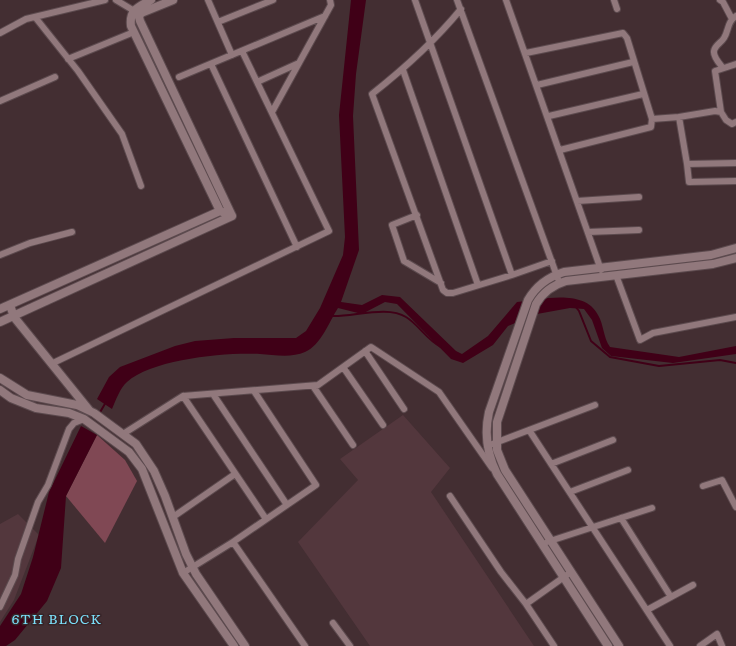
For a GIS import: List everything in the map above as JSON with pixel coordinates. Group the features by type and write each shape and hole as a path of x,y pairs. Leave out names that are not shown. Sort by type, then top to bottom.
{"street":[{"path":"0,32 24,19 105,0"},
{"path":"116,0 137,13 144,33 232,216"},
{"path":"151,0 130,18 134,32 220,212"},
{"path":"137,13 173,0"},
{"path":"208,0 232,55"},
{"path":"218,22 273,0"},
{"path":"272,112 331,5 330,0"},
{"path":"415,0 512,274"},
{"path":"457,0 560,283"},
{"path":"506,0 604,277"},
{"path":"614,0 617,9"},
{"path":"720,0 724,2 734,18 724,38 716,45 714,52 723,68"},
{"path":"460,10 431,44 403,70 372,94 443,290 447,293 478,285 552,260"},
{"path":"35,16 122,134 141,186"},
{"path":"179,77 325,16"},
{"path":"68,59 134,32"},
{"path":"526,54 621,32 626,38 652,119 651,127 560,150"},
{"path":"52,364 329,231 242,51"},
{"path":"257,82 300,62"},
{"path":"537,85 633,62"},
{"path":"211,64 297,246"},
{"path":"736,64 715,71 721,112 726,120 732,124 736,122"},
{"path":"403,70 478,285"},
{"path":"0,101 55,77"},
{"path":"548,116 643,94"},
{"path":"652,119 679,117 715,111 721,112"},
{"path":"679,117 688,164 689,182 736,181"},
{"path":"688,164 736,163"},
{"path":"577,201 639,197"},
{"path":"0,309 220,212 232,216"},
{"path":"417,215 392,225 404,261 441,283"},
{"path":"1,320 14,317 232,216"},
{"path":"588,232 639,230"},
{"path":"0,255 30,243 72,232"},
{"path":"501,482 490,460 487,446 486,428 489,412 530,295 542,283 557,274 711,255 736,248"},
{"path":"619,646 505,470 496,442 498,415 536,304 548,290 560,283 713,264 736,258"},
{"path":"616,276 640,340 654,333 736,317"},
{"path":"10,305 14,317 89,410 90,424"},
{"path":"123,434 183,396 318,385 371,347 439,392 501,482 608,646"},
{"path":"365,351 404,409"},
{"path":"343,367 383,425"},
{"path":"0,378 27,395 77,405 89,410 136,444 154,471 192,567 245,646"},
{"path":"313,386 353,445"},
{"path":"0,390 11,398 36,408 68,413 90,424 130,452 142,469 183,573 234,646"},
{"path":"183,573 233,542 316,485 254,391"},
{"path":"213,394 287,504"},
{"path":"183,396 266,519"},
{"path":"487,446 595,405"},
{"path":"0,607 16,575 18,558 38,502 48,485 70,429 74,423 90,424"},
{"path":"529,430 670,646"},
{"path":"551,464 613,440"},
{"path":"570,492 628,470"},
{"path":"173,517 235,474"},
{"path":"703,486 722,480 736,507"},
{"path":"450,496 501,572 526,604 554,646"},
{"path":"542,544 652,508"},
{"path":"621,518 671,597"},
{"path":"233,542 305,646"},
{"path":"526,604 571,572"},
{"path":"647,610 693,585"},
{"path":"333,623 350,646"},
{"path":"700,646 717,634 722,646"}],"shaded area":[{"path":"351,0 366,0 356,74 353,116 359,250 341,302 362,305 382,295 400,297 456,351 462,354 488,336 517,302 549,298 573,298 583,301 598,315 610,347 679,357 736,346 736,354 673,363 611,356 602,348 592,320 584,309 570,308 537,314 508,326 493,345 463,363 451,359 397,304 385,302 362,314 338,308 316,344 311,349 300,354 283,356 228,354 171,363 138,374 127,382 120,391 112,409 97,399 109,377 120,367 175,346 195,341 234,338 296,338 306,331 320,308 343,255 345,237 339,115"},
{"path":"403,415 450,468 431,492 534,646 370,646 298,542 358,480 340,459"},
{"path":"81,426 97,435 66,496 61,568 47,601 15,640 6,646 0,646 0,626 21,594 33,557 49,492"},
{"path":"97,435 125,460 137,481 105,543 66,496"},
{"path":"18,514 39,535 14,600 0,622 0,524"}],"waterway":[{"path":"575,306 579,311 591,341 610,357 659,366 720,360 736,363"},
{"path":"332,316 370,312 390,312 399,314 411,320 431,340 441,347"},
{"path":"99,414 106,402"}],"district":[{"name":"6TH BLOCK","path":"57,619"}]}
